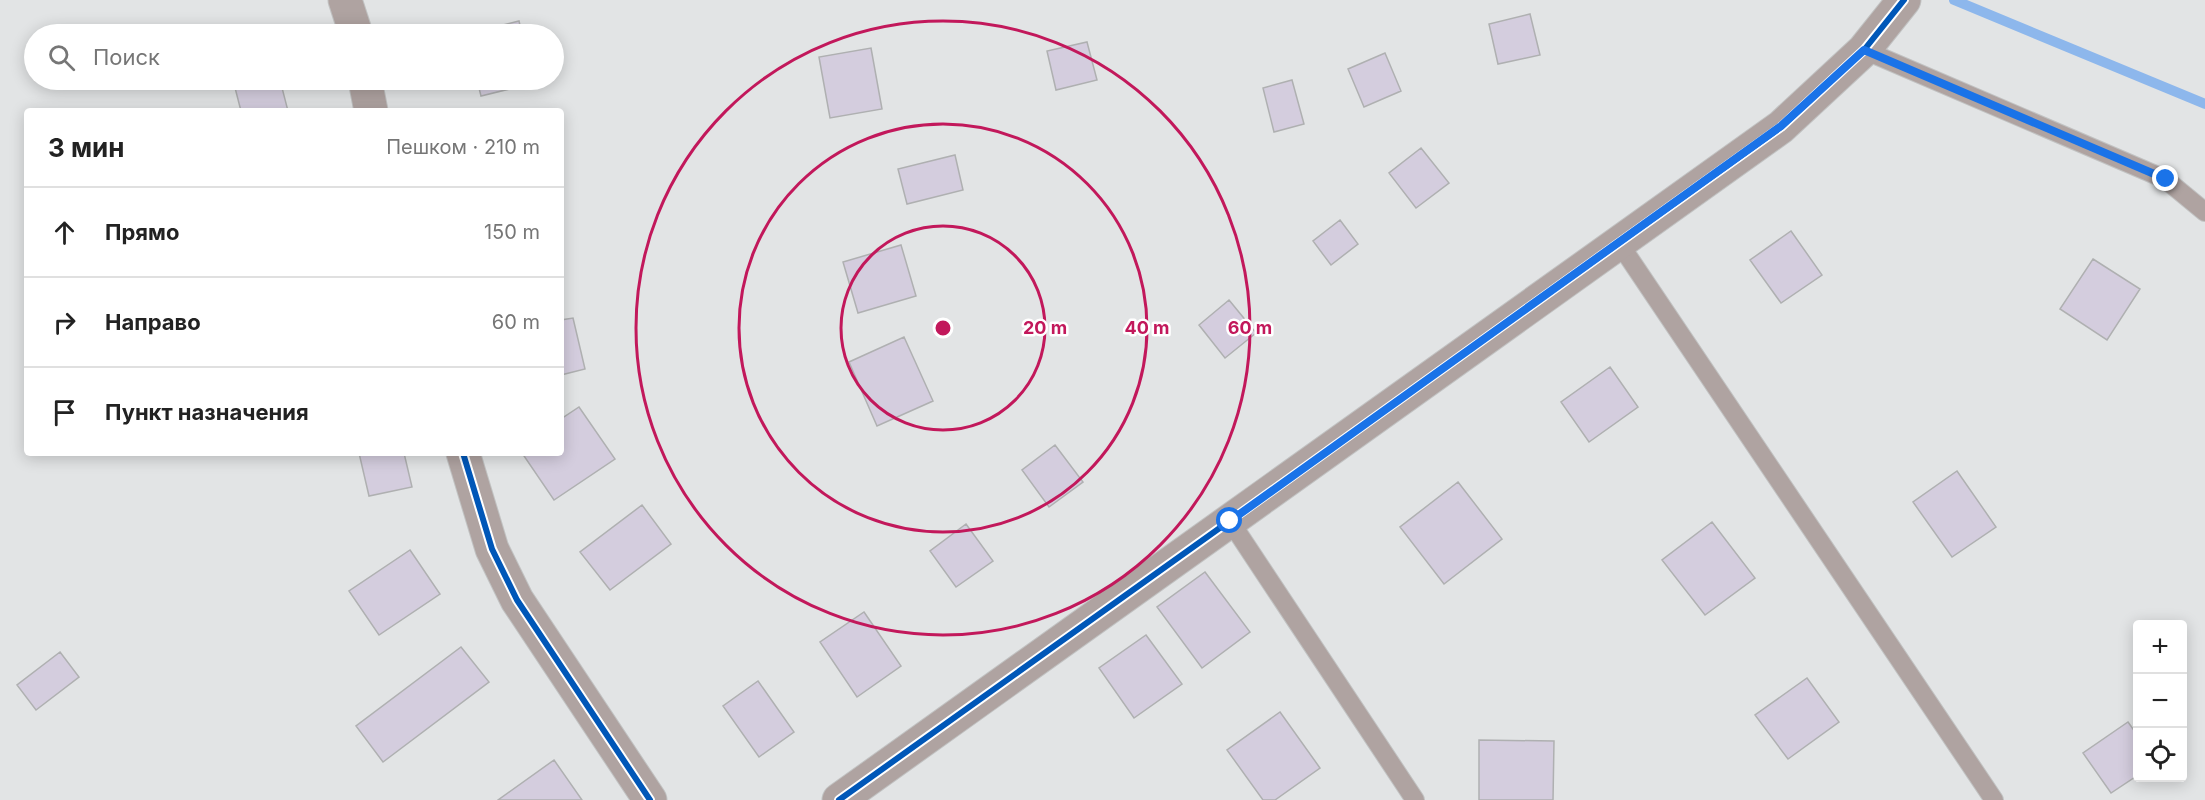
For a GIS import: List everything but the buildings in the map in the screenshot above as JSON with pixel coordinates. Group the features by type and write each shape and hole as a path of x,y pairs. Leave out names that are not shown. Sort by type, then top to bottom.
{"street":[{"path":"345,0 353,24"},
{"path":"839,800 1781,126 1864,50 1904,0"},
{"path":"367,90 370,108"},
{"path":"464,456 492,549 517,600 650,800"}],"lane":[{"path":"1864,50 2166,179 2205,212"},
{"path":"1619,243 1994,800"},
{"path":"1230,521 1415,800"}],"waterway":[{"path":"1954,0 2205,104"}],"cycle path":[{"path":"839,800 1781,127 1864,50 1904,0"},
{"path":"464,456 492,549 517,600 650,800"}],"route":[{"path":"1230,521 1781,126 1864,50 2166,179"}]}
